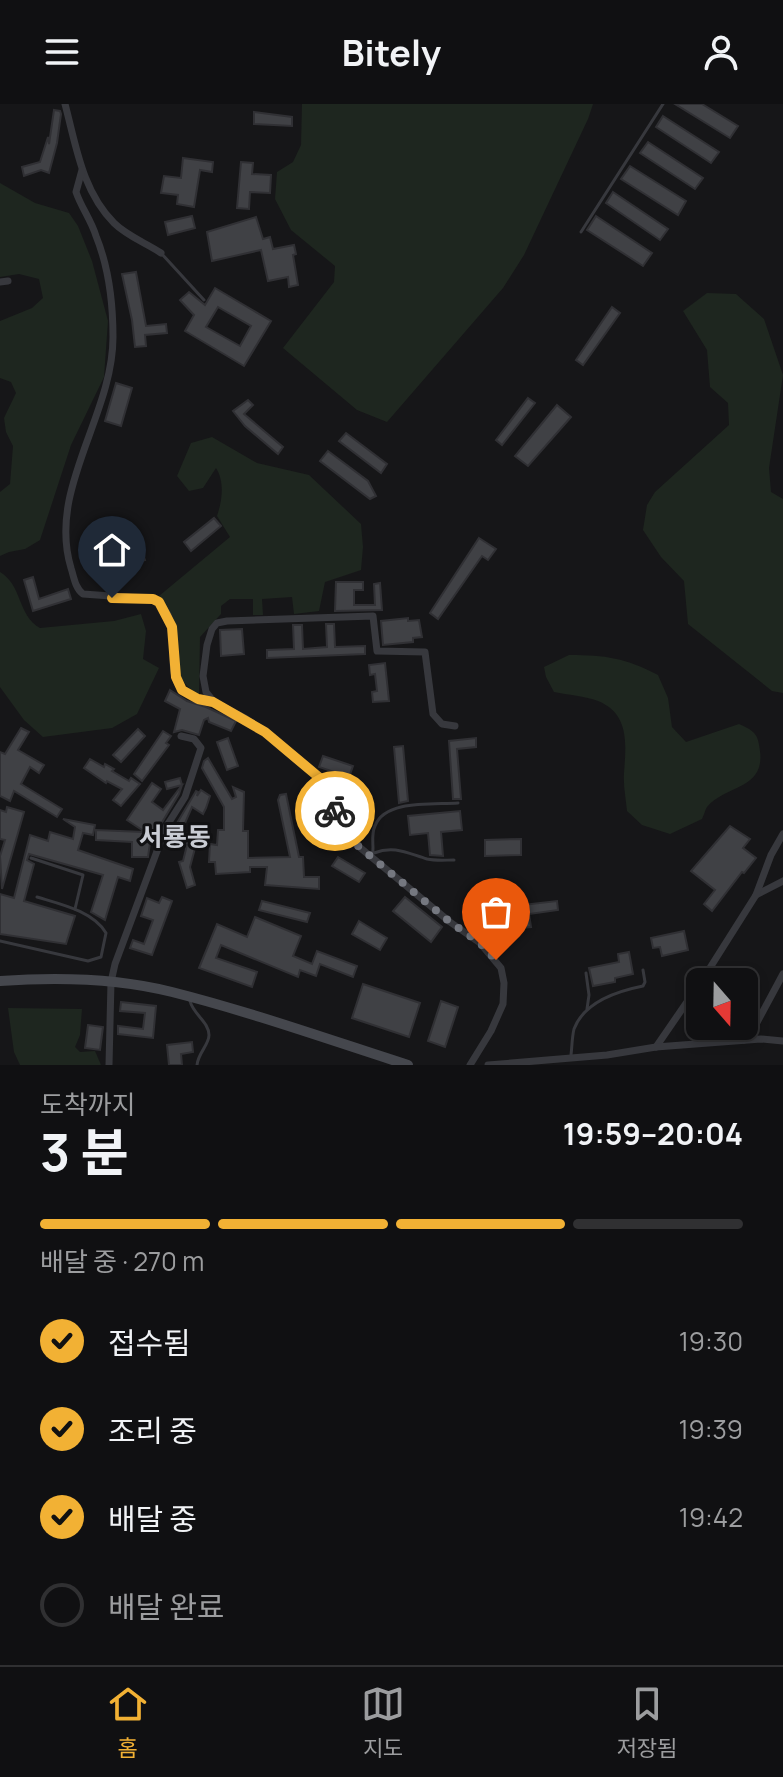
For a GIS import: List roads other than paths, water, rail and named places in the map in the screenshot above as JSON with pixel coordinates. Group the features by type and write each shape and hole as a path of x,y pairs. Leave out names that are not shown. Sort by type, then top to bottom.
{"street":[{"path":"65,104 82,170 97,202 114,224 161,253"},
{"path":"82,170 76,192 98,239 104,261 112,304 113,342 108,377 77,469 69,504 65,548 76,584 83,594 159,602 172,627 176,677 182,690 198,699 213,702 265,732 321,779 346,836 480,943 501,968 505,990 503,1004 470,1065"},
{"path":"213,702 206,692 203,676 207,645 217,623 373,616 377,651 425,652 433,714 442,724 455,726"},
{"path":"109,1065 111,982 115,964 166,827 185,797 201,748 194,739 181,736"},
{"path":"710,968 756,895 771,855 783,834"},
{"path":"756,895 783,881"},
{"path":"758,1021 783,974"},
{"path":"0,981 111,982 170,991 408,1065"},
{"path":"656,1047 686,1003"},
{"path":"758,1039 783,1041"},
{"path":"488,1065 744,1040"}],"lane":[{"path":"581,232 663,104"},
{"path":"161,253 204,300"},
{"path":"454,860 436,861 405,850 386,848 373,855 373,830 385,812 458,803"},
{"path":"31,858 83,875 75,909"},
{"path":"0,941 96,961 101,957 105,950 106,933 102,926 75,909 37,897"},
{"path":"587,1009 625,990 643,986 643,970"},
{"path":"571,1059 573,1032 587,1009 586,973"},
{"path":"189,997 190,1006 208,1029 209,1035 198,1054 197,1065"}],"district":[{"name":"서룡동","path":"175,836"}]}
